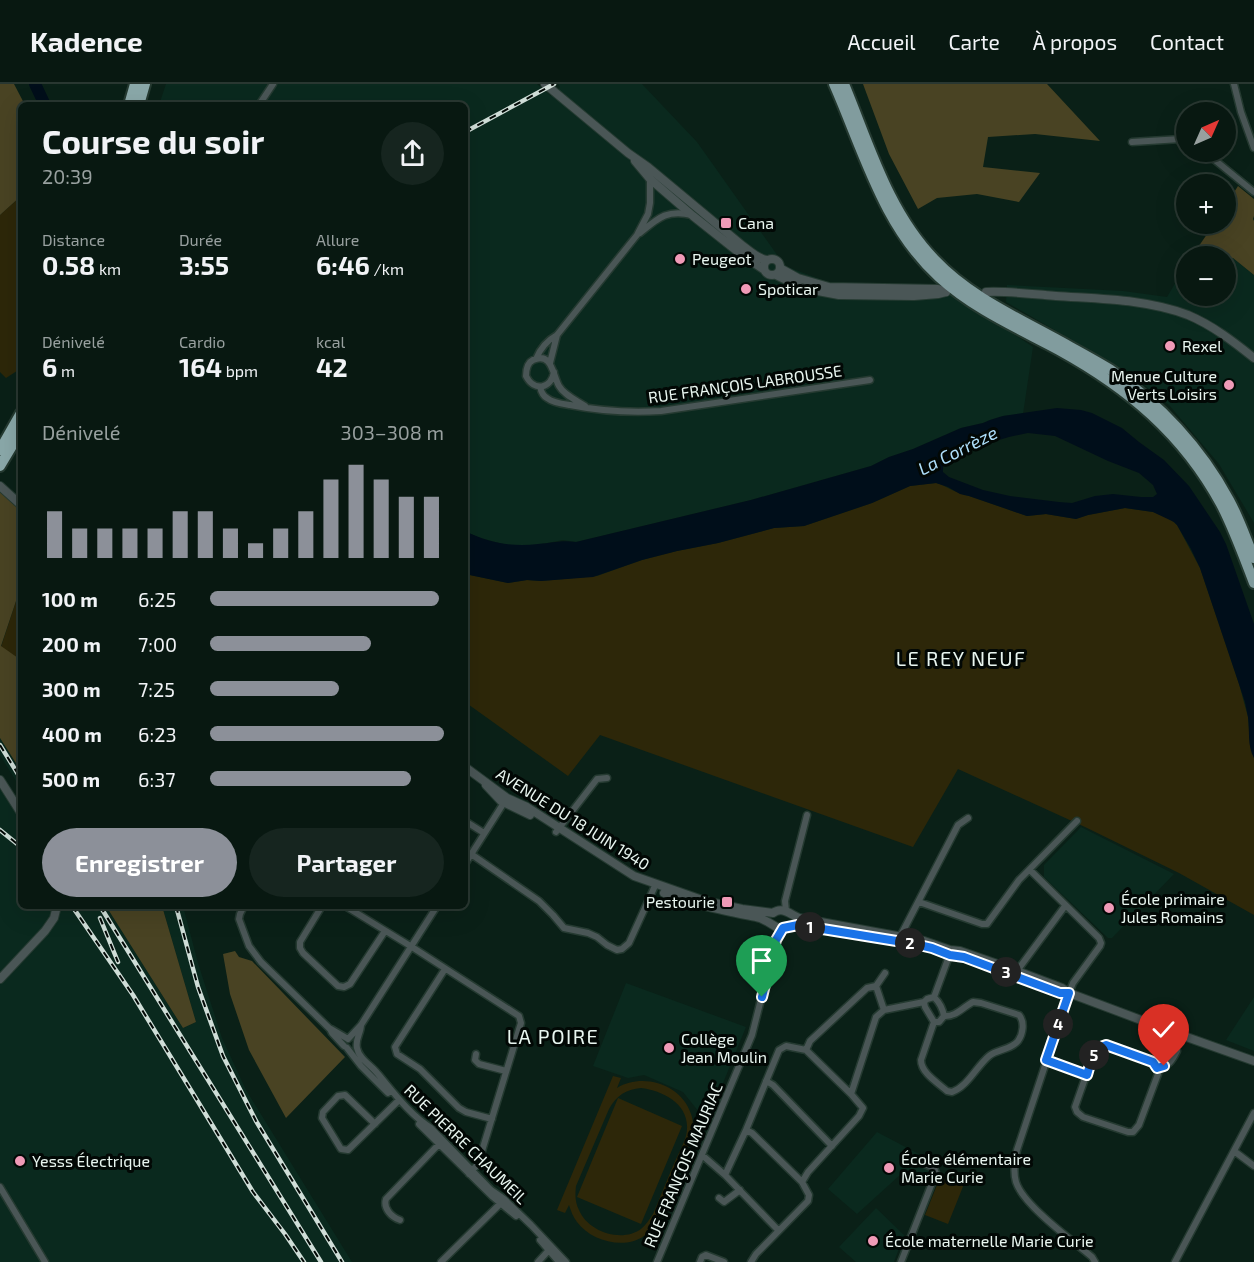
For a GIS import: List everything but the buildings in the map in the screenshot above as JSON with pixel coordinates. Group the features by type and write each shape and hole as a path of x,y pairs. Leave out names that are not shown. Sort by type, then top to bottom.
{"highway":[{"path":"130,102 135,84"},
{"path":"140,102 145,84"},
{"path":"834,84 880,195 908,243 925,263 952,288 981,308 1106,378 1165,427 1190,457 1221,504 1254,583"},
{"path":"844,84 884,182 918,241 933,259 952,277 988,302 1110,370 1155,405 1197,451 1214,476 1229,500 1254,558"},
{"path":"2,458 18,419"},
{"path":"2,458 18,435"}],"street":[{"path":"261,102 273,84"},
{"path":"545,84 757,257 778,262 780,265 778,271"},
{"path":"1234,84 1254,148"},
{"path":"1132,142 1176,139"},
{"path":"628,153 650,179 703,213"},
{"path":"1217,162 1254,192"},
{"path":"660,177 673,203 669,214 693,216"},
{"name":"RUE FRANÇOIS LABROUSSE","path":"650,179 648,214 637,235 557,335 544,345 536,359 528,365 526,376 531,384 540,387 541,392 547,398 563,404 638,412 661,411 870,380"},
{"path":"650,197 669,193"},
{"path":"669,193 693,216 742,255 771,274 778,271 829,287 938,289 946,292 914,296 839,295 802,288 778,271"},
{"name":"RUE FRANÇOIS LABROUSSE","path":"637,235 661,216 669,214"},
{"path":"763,269 767,260"},
{"path":"986,292 1125,302 1168,309 1207,324 1254,358"},
{"name":"RUE FRANÇOIS LABROUSSE","path":"550,363 557,335"},
{"path":"536,359 550,363 559,386 588,408"},
{"path":"540,387 548,384 554,372"},
{"path":"562,389 563,404"},
{"path":"0,481 18,497"},
{"path":"0,486 18,502"},
{"name":"AVENUE DU 18 JUIN 1940","path":"468,768 506,800 527,807 610,866 637,881 683,900 760,918 779,927 798,925 931,943 949,952 1060,993 1069,993"},
{"name":"AVENUE DU 18 JUIN 1940","path":"468,774 490,789 501,801 506,800"},
{"path":"557,830 597,779 607,778"},
{"path":"0,780 18,808"},
{"path":"468,860 506,800"},
{"path":"782,912 790,919 779,927 771,919 782,912 807,815"},
{"path":"900,939 958,825 968,818"},
{"path":"919,902 987,924 1019,880 1077,821"},
{"path":"468,823 484,833"},
{"name":"AVENUE DU 18 JUIN 1940","path":"557,830 638,878 705,901 742,909 782,912 799,918 900,939"},
{"path":"471,855 538,901 564,928 588,933 617,950 629,943 654,888"},
{"path":"1030,870 1099,938 1101,943 1073,982 1046,1060 1015,1160 1014,1172 1023,1196 1095,1262"},
{"path":"1017,971 1065,906"},
{"path":"0,979 45,931 54,918 56,909"},
{"path":"242,909 239,919 243,932 249,946 261,962 330,1029 353,1041"},
{"path":"320,909 300,942 300,946 303,953 338,986 344,987 350,984 385,931"},
{"path":"350,909 519,1016 521,1023 492,1119 478,1164 471,1172"},
{"path":"353,1041 435,909"},
{"name":"RUE FRANÇOIS MAURIAC","path":"657,1262 752,1035 779,927"},
{"name":"AVENUE DU 18 JUIN 1940","path":"949,952 960,951 1017,971 1062,988 1069,993 1254,1060"},
{"path":"934,997 949,952"},
{"path":"445,969 395,1047 397,1054 420,1069 459,1108 492,1119"},
{"path":"806,1050 810,1041 867,988 876,986 885,973"},
{"path":"876,986 884,1010"},
{"path":"851,1094 876,1017 884,1010 924,1002 934,997"},
{"path":"934,997 944,1016"},
{"path":"924,1002 934,1022 921,1066 952,1092 960,1089 994,1052 1013,1046 1018,1040 1023,1025 1023,1019 1019,1015 973,1002 949,1017 944,1016"},
{"path":"934,1022 939,1022 944,1016"},
{"name":"RUE PIERRE CHAUMEIL","path":"330,1029 361,1066 566,1262"},
{"path":"346,1047 345,1041 353,1041"},
{"name":"RUE PIERRE CHAUMEIL","path":"353,1041 361,1057 377,1072 398,1101"},
{"path":"1106,1045 1153,1062 1157,1068 1158,1074 1139,1125 1133,1132 1083,1117 1077,1112 1075,1107 1095,1050 1100,1047 1106,1045"},
{"path":"725,1175 779,1050 786,1046 806,1050 863,1108 859,1116 808,1172 802,1182"},
{"path":"1157,1068 1172,1062 1177,1051"},
{"path":"476,1054 475,1060 479,1064 506,1071"},
{"path":"1046,1060 1087,1075"},
{"path":"766,1081 773,1085 832,1146"},
{"path":"375,1124 345,1095 339,1096 322,1115 341,1149 348,1150 375,1124 398,1101"},
{"path":"1175,1262 1254,1113"},
{"path":"746,1130 752,1133 802,1182 809,1195 808,1201 778,1230 756,1254 752,1262"},
{"path":"400,1220 386,1208 386,1198 441,1142"},
{"path":"1234,1151 1254,1166"},
{"path":"702,1155 725,1175 778,1230"},
{"path":"901,1262 936,1173 934,1168 906,1156"},
{"path":"0,1187 45,1262"},
{"path":"719,1198 724,1202 740,1190"},
{"path":"441,1262 502,1201"},
{"name":"RUE PIERRE CHAUMEIL","path":"502,1201 559,1262"},
{"path":"538,1262 549,1250"},
{"path":"700,1262 706,1255 724,1262"}],"shaded area":[{"path":"0,84 14,84 23,102 18,102 18,199 0,215"},
{"path":"166,84 537,84 551,96 560,87 558,84 642,84 697,142 785,266 830,283 941,285 1033,347 1023,414 1003,416 961,428 871,466 751,500 576,542 563,540 537,545 506,545 477,537 468,532 468,102 160,102"},
{"path":"863,84 1047,84 1100,141 1035,134 988,137 983,167 1040,173 1019,202 977,194 937,198 918,209 889,154"},
{"path":"1238,186 1254,199 1254,275 1236,260 1236,246 1199,246 1207,234 1236,234 1236,189"},
{"path":"18,199 18,370 6,378 0,372 0,215"},
{"path":"1236,260 1254,275 1254,523 1219,464 1169,405 1129,373 1006,302 1007,285 1123,291 1167,297 1176,282 1176,306 1236,306"},
{"path":"936,483 960,494 1027,516 1046,514 1076,519 1125,508 1153,512 1170,519 1177,525 1200,568 1248,717 1250,745 1254,758 1254,915 1179,873 958,769 913,847 600,735 568,776 468,704 468,575 508,583 597,576 642,560 677,551 774,528 804,526 872,503 910,486"},
{"path":"0,491 18,507 18,595 1,646 18,658 18,766 0,738"},
{"path":"18,595 18,658 1,647"},
{"path":"0,738 18,766 18,784 0,755"},
{"path":"0,785 18,813 18,909 68,909 69,911 70,909 108,909 183,1028 196,1022 163,909 184,909 222,1038 246,1090 352,1262 0,1262"},
{"name":"École primaire Jules Romains","path":"1081,827 1174,874 1112,938 1108,938 1044,877 1044,865"},
{"path":"108,909 163,909 196,1022 183,1028"},
{"path":"235,951 239,957 252,961 345,1057 286,1118 249,1050 230,994 223,954"},
{"name":"Collège Jean Moulin","path":"626,983 746,1027 707,1122 683,1092 644,1075 628,1078 593,1066"},
{"path":"1254,997 1254,1051 1226,1040"},
{"path":"613,1076 621,1078 617,1088 627,1083 649,1082 660,1084 679,1095 692,1117 692,1137 659,1217 646,1234 627,1242 608,1241 583,1229 574,1218 569,1205 565,1213 557,1210","holes":["641,1088 668,1097 681,1108 687,1125 686,1136 653,1214 646,1224 641,1229 625,1235 606,1233 583,1218 575,1195 576,1186 615,1100 631,1090"]},
{"path":"618,1098 682,1126 641,1224 577,1197"},
{"name":"École élémentaire Marie Curie","path":"877,1132 934,1162 925,1183 900,1175 857,1214 828,1189"},
{"path":"941,1175 964,1184 948,1224 925,1215"},
{"name":"École maternelle Marie Curie","path":"876,1208 904,1235 894,1262 856,1262 839,1247"}],"water":[{"path":"1057,408 1092,413 1122,428 1164,460 1189,486 1226,544 1254,624 1254,758 1245,702 1200,568 1177,525 1153,512 1125,508 1076,519 1046,514 1027,516 960,494 936,483 910,486 872,503 804,526 774,528 677,551 593,577 508,583 468,575 468,532 483,539 510,544 576,542 751,500 871,466 961,428 990,420","holes":["1028,433 1055,436 1139,473 1153,485 1157,494 1153,497 1113,494 1095,496 1072,503 1059,502 983,490 949,477 943,472 946,461 956,453"]}],"waterway":[{"name":"La Corrèze","path":"35,84 44,102"}],"railway":[{"path":"468,130 554,84"},
{"path":"0,745 18,774"},
{"path":"0,830 18,845"},
{"path":"74,909 133,995 253,1192 304,1262"},
{"path":"102,909 321,1262"},
{"path":"177,909 198,987 223,1056 256,1121 342,1262"},
{"path":"100,918 118,962"}],"place":[{"name":"Cana","path":"726,223"},
{"name":"Peugeot","path":"680,259"},
{"name":"Spoticar","path":"746,289"},
{"name":"Rexel","path":"1170,346"},
{"name":"Menue Culture Verts Loisirs","path":"1229,385"},
{"name":"Pestourie","path":"727,902"},
{"name":"École primaire Jules Romains","path":"1109,908"},
{"name":"Collège Jean Moulin","path":"669,1048"},
{"name":"Yesss Électrique","path":"20,1161"},
{"name":"École élémentaire Marie Curie","path":"889,1168"},
{"name":"École maternelle Marie Curie","path":"873,1241"}],"district":[{"name":"LE REY NEUF","path":"961,659"},
{"name":"LA POIRE","path":"553,1037"}],"route":[{"path":"762,997 776,940 783,928 798,925 900,941 964,957 1060,993 1069,993 1046,1060 1087,1075 1095,1050 1106,1045 1153,1062 1157,1068 1164,1066"}]}
